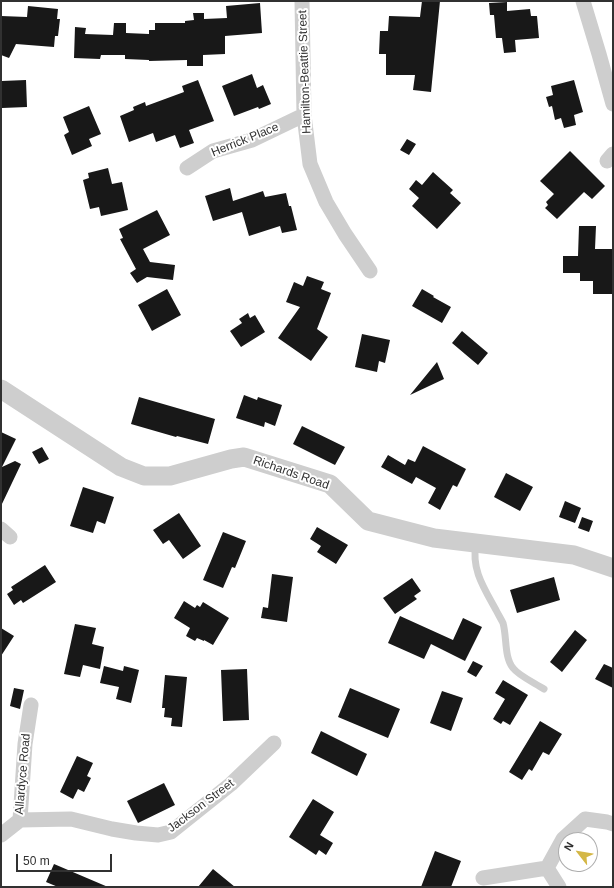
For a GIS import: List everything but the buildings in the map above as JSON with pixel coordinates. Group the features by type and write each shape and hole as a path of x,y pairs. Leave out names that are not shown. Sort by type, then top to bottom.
{"street":[{"name":"Hamilton-Beattie Street","path":"302,1 304,115 310,164 326,202 370,271"},
{"path":"583,1 613,104"},
{"name":"Herrick Place","path":"187,168 213,151 252,140 304,115"},
{"name":"Richards Road","path":"1,389 121,467 144,476 170,476 231,459 244,457 330,484 368,521 434,538 574,555 613,568"},
{"name":"Allardyce Road","path":"1,836 20,820 25,744 31,705"},
{"name":"Jackson Street","path":"20,820 72,819 112,829 136,833 158,835 171,832 231,784 274,743"},
{"path":"547,868 563,839 585,819 613,824"},
{"path":"483,878 547,868"},
{"path":"547,868 559,887"}],"lane":[{"path":"476,544 474,558 476,568 481,583 503,623 508,658 518,673 544,689"}]}
